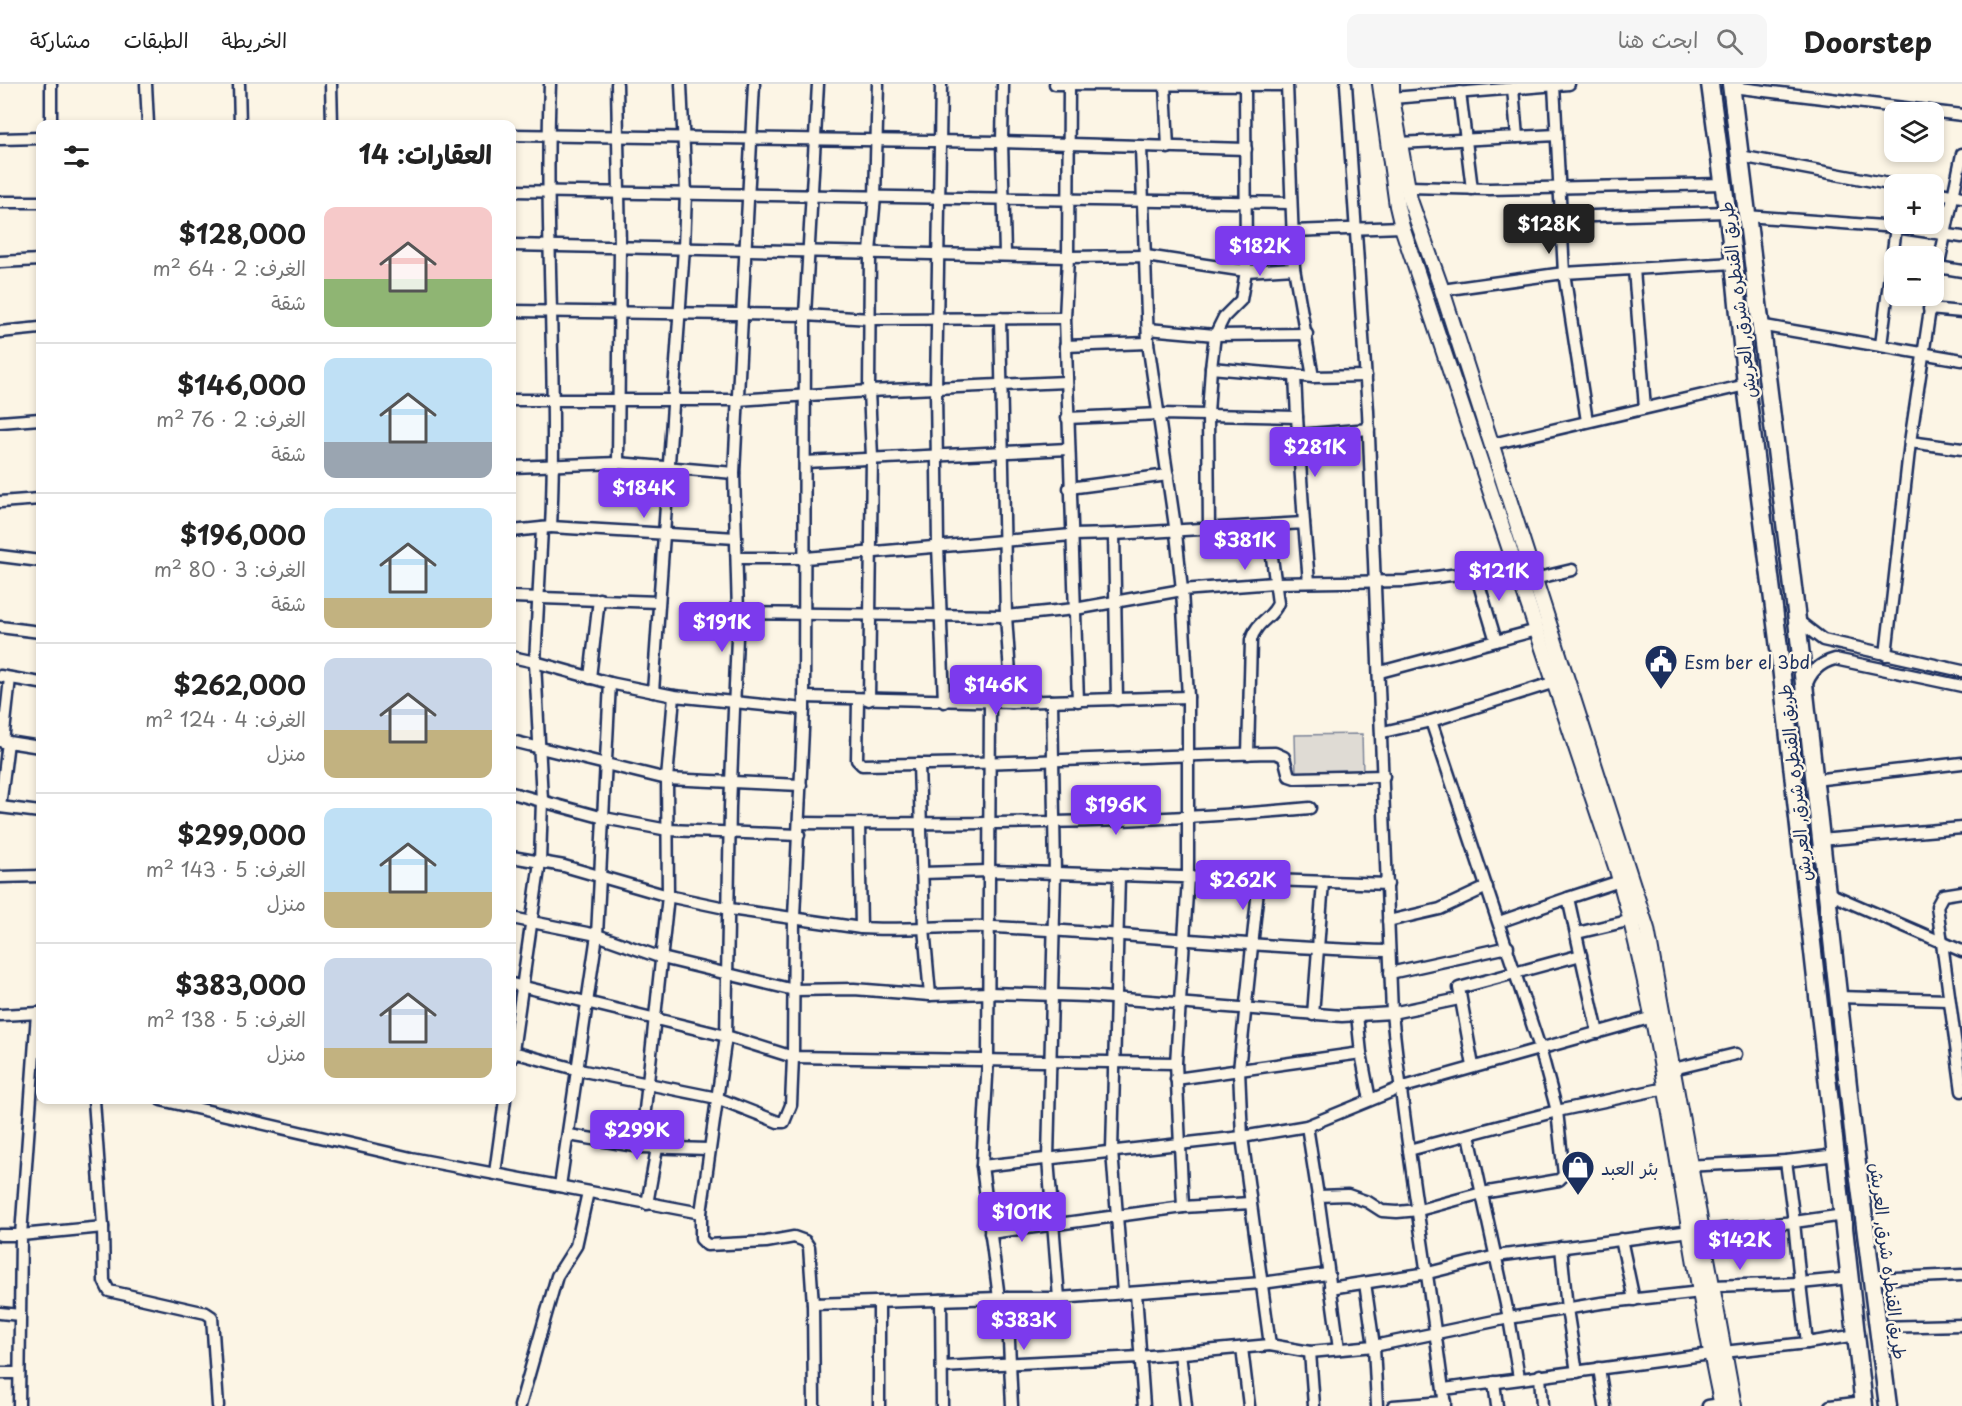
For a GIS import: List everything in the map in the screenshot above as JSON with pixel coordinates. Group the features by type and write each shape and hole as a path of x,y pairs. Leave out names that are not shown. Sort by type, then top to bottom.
{"highway":[{"name":"طريق القنطره شرق, العريش","path":"1710,84 1734,263 1746,385 1844,1215 1864,1404"},
{"name":"طريق القنطره شرق, العريش","path":"1731,85 1797,620 1837,997 1888,1406"}],"main road":[{"path":"1385,87 1400,143 1407,187 1527,556 1601,803 1620,881 1655,997 1673,1069 1685,1166 1717,1353 1721,1406"},
{"path":"1385,87 1397,206 1402,227 1555,682 1647,929 1655,997 1653,1017 1666,1088 1685,1166"}],"street":[{"path":"51,84 51,120"},
{"path":"146,84 148,120"},
{"path":"239,84 240,120"},
{"path":"331,84 332,120"},
{"path":"550,84 547,190 554,467 539,597 535,662 542,800 540,862 532,922 517,985 656,1021 726,1036 793,1057 988,1059 1113,1064 1176,1063"},
{"path":"617,84 620,247 618,463"},
{"path":"653,692 684,248 686,194 681,84"},
{"path":"754,84 734,473 738,613 729,834 729,974 726,1036 708,1149 700,1234 707,1245 766,1242 794,1237 805,1241 809,1247 813,1304 813,1406"},
{"path":"516,1056 717,1098 767,1119 784,1122 791,1105 807,558 805,315 819,84"},
{"path":"878,84 875,197 870,252 869,391 872,457 869,550 870,614 856,760 862,765 1282,754 1289,776 1295,778 1384,776"},
{"path":"941,84 935,319 938,545 944,702"},
{"path":"1003,84 1005,254"},
{"path":"1055,84 1287,85 1294,268 1313,377"},
{"path":"1346,84 1369,429 1383,732 1388,951 1392,1013 1400,1088 1437,1334 1445,1404 1393,1406"},
{"path":"1385,87 1460,92 1569,84"},
{"path":"1069,85 1065,346 1078,701"},
{"path":"1168,148 1171,85"},
{"path":"1209,531 1208,414 1215,335 1224,317 1241,300 1246,271 1245,85"},
{"path":"1548,85 1557,135 1564,273 1587,421"},
{"path":"1731,85 1962,115"},
{"path":"1513,88 1517,137"},
{"path":"1460,92 1472,189"},
{"path":"516,135 875,142 1002,142 1246,149"},
{"path":"1400,143 1557,135"},
{"path":"0,139 36,138"},
{"path":"1141,147 1149,343 1176,533 1182,590 1188,697 1188,878 1182,1004 1176,1063 1178,1143 1183,1207"},
{"path":"1942,246 1958,196 1962,154"},
{"path":"1740,156 1884,183"},
{"path":"1407,187 1560,188 1723,183"},
{"path":"516,190 1291,203"},
{"path":"0,202 36,202"},
{"path":"1562,217 1727,212"},
{"path":"1746,216 1884,226"},
{"path":"1292,231 1402,227"},
{"path":"1881,345 1895,234"},
{"path":"1945,234 1962,237"},
{"path":"516,245 936,252 1068,257 1146,256 1246,271 1294,268"},
{"path":"0,262 36,260"},
{"path":"1442,290 1564,273 1734,263"},
{"path":"1944,268 1962,271"},
{"path":"1635,269 1646,408"},
{"path":"1886,655 1910,442 1930,306"},
{"path":"1929,309 1962,312"},
{"path":"516,311 680,312 870,319 1065,318"},
{"path":"1000,318 1006,616 1012,702"},
{"path":"1759,325 1806,335 1881,345 1962,360"},
{"path":"0,332 36,328"},
{"path":"1148,329 1215,335 1307,334"},
{"path":"1065,346 1149,343"},
{"path":"1211,368 1313,377 1366,376"},
{"path":"1295,375 1309,582"},
{"path":"516,400 674,398 737,400 1066,382"},
{"path":"1492,444 1746,385"},
{"path":"1067,418 1160,414 1297,417"},
{"path":"0,422 36,419"},
{"path":"1298,435 1369,429"},
{"path":"1910,442 1962,449"},
{"path":"805,462 1068,449"},
{"path":"516,467 618,463 669,465 734,473"},
{"path":"1070,488 1168,474"},
{"path":"0,502 36,499"},
{"path":"737,558 807,558 869,550 1072,535 1176,533 1304,523"},
{"path":"1248,754 1251,640 1255,627 1277,608 1268,527"},
{"path":"516,531 547,528 664,536 736,538"},
{"path":"1114,534 1117,700"},
{"path":"0,556 36,560"},
{"path":"738,613 805,615 942,613 1006,616 1075,609 1182,590 1274,583 1376,583 1475,571 1527,556"},
{"path":"1534,579 1572,570"},
{"path":"1475,571 1496,641"},
{"path":"516,597 659,602"},
{"path":"590,678 599,599"},
{"path":"1797,620 1823,640 1962,671"},
{"path":"0,627 36,632"},
{"path":"1380,672 1537,630"},
{"path":"516,658 653,692 734,701 1012,702 1188,697"},
{"path":"1804,693 1812,673 1824,662 1835,659 1962,686"},
{"path":"36,682 5,677 0,807 36,812"},
{"path":"1383,732 1431,721 1555,682"},
{"path":"560,1186 579,1070 597,935 610,683"},
{"path":"641,1147 668,896 667,779 674,696"},
{"path":"1052,701 1055,873 1050,994 1048,1159 1059,1299"},
{"path":"990,702 988,1059 982,1166 990,1233 1003,1298 1012,1406"},
{"path":"1318,1196 1358,1197 1388,1212 1419,1210 1482,1193 1562,1178 1565,1171 1557,1111 1540,1048 1431,721"},
{"path":"4,742 36,746"},
{"path":"516,742 667,779 801,785"},
{"path":"1814,780 1962,763"},
{"path":"920,764 924,928 930,995"},
{"path":"516,794 604,818 668,830 799,835"},
{"path":"799,823 1054,823 1188,819 1310,808"},
{"path":"859,823 861,928"},
{"path":"1820,840 1962,828"},
{"path":"516,858 600,877 668,896 730,909 861,928 990,927 1119,934 1319,950 1388,951"},
{"path":"922,873 988,871 1388,884"},
{"path":"1119,875 1112,1151 1123,1293"},
{"path":"0,877 36,876"},
{"path":"1259,880 1239,1070 1242,1137 1270,1345"},
{"path":"1499,922 1620,881"},
{"path":"1313,1015 1323,882"},
{"path":"1388,921 1440,909 1487,886"},
{"path":"1826,892 1962,951"},
{"path":"1962,892 1943,895 1938,901 1941,941 1962,1091"},
{"path":"1568,898 1598,1032"},
{"path":"516,919 597,935 662,958 794,990 854,989 930,995 1050,994 1313,1015 1392,1013 1460,999"},
{"path":"1577,933 1632,920"},
{"path":"1390,973 1508,947"},
{"path":"1473,1066 1458,991 1461,987 1581,955"},
{"path":"1837,997 1949,1000"},
{"path":"0,1015 36,1013"},
{"path":"1358,1015 1361,1053 1370,1100"},
{"path":"982,1166 1242,1137 1307,1126 1400,1088 1653,1017"},
{"path":"19,1406 21,1235 36,1050"},
{"path":"1176,1079 1361,1053"},
{"path":"1673,1069 1736,1054"},
{"path":"1409,1150 1557,1111 1666,1088"},
{"path":"94,1104 103,1227 104,1281 110,1291 206,1313 212,1317 218,1406"},
{"path":"177,1104 411,1158 701,1213"},
{"path":"495,1173 505,1104"},
{"path":"1307,1126 1339,1349"},
{"path":"569,1135 641,1147 708,1149"},
{"path":"1469,1135 1509,1318 1519,1378"},
{"path":"646,1204 657,1148"},
{"path":"1685,1166 1786,1161 1837,1155"},
{"path":"1786,1161 1807,1343"},
{"path":"520,1406 557,1276 576,1246 588,1192"},
{"path":"990,1233 1183,1207 1250,1203"},
{"path":"1330,1288 1428,1273 1496,1256 1621,1239 1844,1215"},
{"path":"0,1235 103,1227"},
{"path":"1621,1239 1634,1300"},
{"path":"1561,1247 1567,1309 1577,1372"},
{"path":"813,1304 1003,1298 1059,1299 1262,1283 1327,1274"},
{"path":"1873,1279 1962,1275"},
{"path":"942,1367 1140,1357 1270,1345 1310,1352 1374,1346 1509,1318 1707,1289 1851,1278"},
{"path":"1365,1283 1374,1346 1377,1406"},
{"path":"1136,1293 1144,1406"},
{"path":"941,1300 942,1406"},
{"path":"879,1302 879,1406"},
{"path":"0,1313 20,1315"},
{"path":"1878,1326 1962,1325"},
{"path":"1444,1389 1857,1335"},
{"path":"1242,1348 1249,1406"},
{"path":"1310,1352 1314,1406"},
{"path":"1180,1353 1186,1406"},
{"path":"1599,1368 1605,1406"},
{"path":"0,1373 19,1373"},
{"path":"1540,1375 1542,1406"},
{"path":"1494,1382 1497,1406"},
{"path":"1830,1406 1864,1404"}],"shaded area":[{"path":"1362,734 1363,773 1296,775 1295,735"}],"place":[{"name":"Esm ber el 3bd","path":"1661,690"},
{"name":"بئر العبد","path":"1578,1196"}]}
